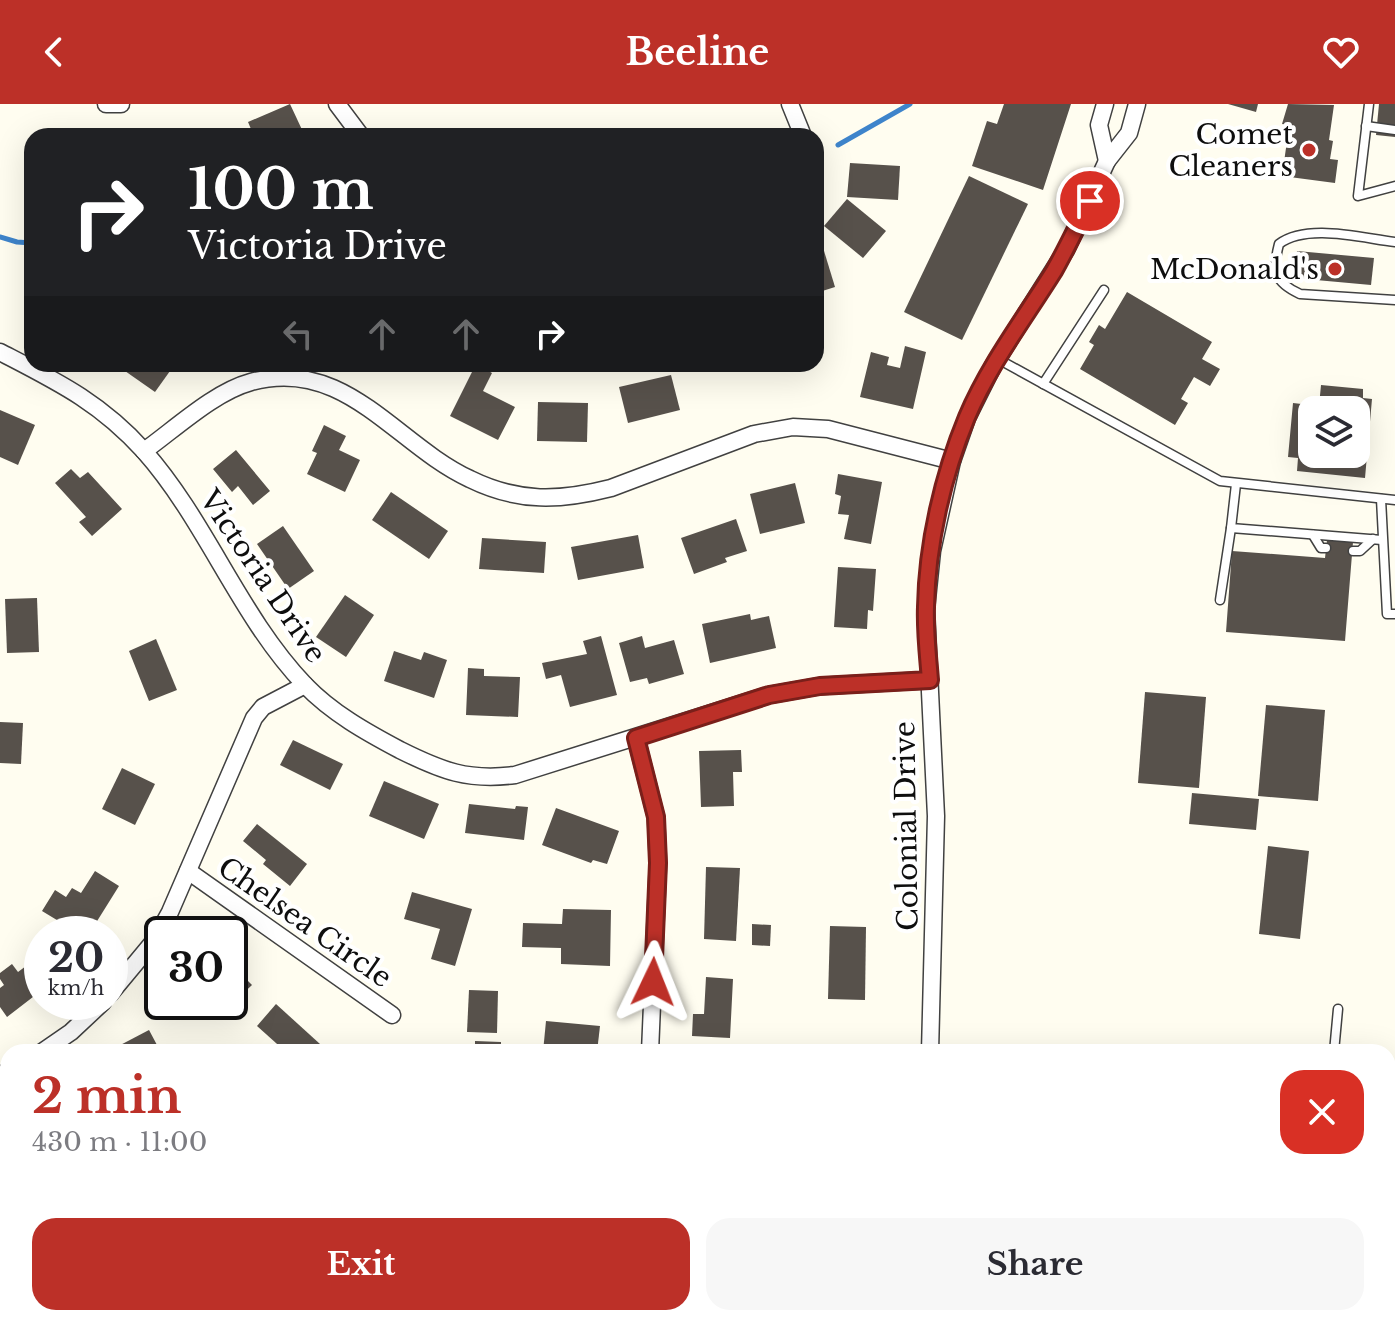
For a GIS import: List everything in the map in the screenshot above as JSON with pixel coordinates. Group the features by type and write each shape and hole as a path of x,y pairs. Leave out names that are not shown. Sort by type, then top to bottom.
{"street":[{"path":"106,104 121,104"},
{"path":"337,104 355,128"},
{"path":"790,104 800,128"},
{"path":"1105,104 1099,125 1107,161"},
{"name":"Colonial Drive","path":"930,1044 936,852 926,609 934,538 952,461 967,418 998,359 1066,250 1107,161 1129,133 1137,104"},
{"name":"Victoria Drive","path":"0,352 24,365"},
{"name":"Victoria Drive","path":"37,372 94,403 144,451 191,515 255,619 305,685 346,719 370,734 442,770 467,777 515,775 737,703 782,692 820,686 930,680"},
{"path":"144,451 232,389 250,382 289,378 323,383 341,390 468,479 518,496 567,499 590,494 754,434 793,427 828,429 952,461"},
{"path":"128,972 154,941 254,718 263,707 305,685"},
{"path":"636,738 656,817 658,863 650,1044"},
{"name":"Chelsea Circle","path":"188,871 392,1015"},
{"path":"56,1044 84,1020"}],"lane":[{"path":"1369,104 1358,196 1395,186"},
{"path":"1366,126 1395,130"},
{"path":"1395,242 1311,232 1291,235 1279,244 1275,260 1277,278 1286,288 1300,294 1395,300"},
{"path":"1043,384 1104,290"},
{"path":"998,359 1220,481 1395,500"},
{"path":"1220,600 1236,484"},
{"path":"1381,499 1378,540 1387,614 1395,614"},
{"path":"1231,528 1378,540"},
{"path":"1313,535 1321,548 1326,548"},
{"path":"1353,551 1360,551 1378,540"},
{"path":"1335,1044 1338,1009"}],"building":[{"path":"290,104 301,128 251,128 248,122"},
{"path":"1004,104 1071,104 1043,190 972,166 987,121 997,124"},
{"path":"1228,104 1258,104 1256,112"},
{"path":"1288,104 1334,105 1329,140 1333,141 1330,159 1338,160 1335,183 1282,176 1288,125 1282,124"},
{"path":"1379,104 1395,104 1395,137 1376,135"},
{"path":"850,163 900,166 898,200 847,197"},
{"path":"969,176 1028,204 962,340 904,312"},
{"path":"847,199 886,231 863,258 824,226"},
{"path":"824,251 835,287 824,290"},
{"path":"1297,251 1374,258 1371,285 1294,278"},
{"path":"1127,292 1212,342 1202,359 1220,369 1210,386 1194,377 1181,399 1188,403 1175,425 1080,369 1094,345 1089,342 1099,325 1105,329"},
{"path":"905,346 926,352 913,409 860,397 871,352 889,357 887,365 900,368"},
{"path":"126,372 169,372 155,392"},
{"path":"472,372 492,373 483,391 515,407 498,440 450,416"},
{"path":"671,375 680,410 628,423 619,387"},
{"path":"1321,385 1363,389 1363,396 1320,396"},
{"path":"538,402 588,403 587,442 537,441"},
{"path":"1293,403 1298,404 1298,458 1288,457"},
{"path":"0,410 35,425 18,465 0,457"},
{"path":"324,425 346,436 339,450 360,460 345,492 307,474 317,453 312,451"},
{"path":"236,450 270,491 253,505 238,486 232,492 213,469"},
{"path":"1298,458 1298,468 1366,468 1365,478 1297,471"},
{"path":"71,469 80,478 88,472 122,509 92,536 79,522 86,517 55,483"},
{"path":"838,474 882,482 871,544 844,539 849,515 838,514 841,496 835,494"},
{"path":"795,483 805,523 760,534 750,494"},
{"path":"391,492 448,531 429,559 372,520"},
{"path":"736,519 747,551 694,574 681,538"},
{"path":"283,526 314,571 288,589 257,544"},
{"path":"638,535 644,568 578,580 571,547"},
{"path":"482,538 546,542 544,573 479,569"},
{"path":"1327,540 1353,542 1345,641 1226,632 1232,551 1325,558"},
{"path":"838,567 876,569 873,611 868,610 867,629 834,627"},
{"path":"345,595 374,615 346,657 316,637"},
{"path":"37,598 39,652 7,653 5,599"},
{"path":"750,614 751,620 769,616 776,648 710,663 702,624"},
{"path":"601,636 617,695 570,707 561,675 546,679 542,663 587,654 583,641"},
{"path":"642,636 645,648 674,640 684,674 649,684 647,678 630,682 619,643"},
{"path":"156,639 177,690 149,701 129,651"},
{"path":"394,651 421,660 424,652 447,660 434,698 384,681"},
{"path":"468,668 484,669 484,676 520,677 518,717 466,715"},
{"path":"1145,692 1206,697 1199,788 1138,783"},
{"path":"1266,705 1325,710 1318,801 1258,796"},
{"path":"0,722 23,723 21,764 0,763"},
{"path":"293,740 343,764 330,790 280,765"},
{"path":"741,750 742,772 733,772 734,806 701,807 699,751"},
{"path":"122,768 155,784 135,825 102,809"},
{"path":"384,781 439,804 424,839 369,816"},
{"path":"1192,793 1259,799 1256,830 1189,824"},
{"path":"469,804 515,809 516,806 528,807 524,840 465,833"},
{"path":"556,808 619,831 607,864 593,860 591,863 542,845"},
{"path":"257,824 307,864 290,886 263,864 266,860 243,841"},
{"path":"1268,846 1309,851 1300,939 1259,934"},
{"path":"706,867 740,868 736,941 704,939"},
{"path":"95,871 119,886 100,916 50,916 42,911 55,890 66,897 72,888 81,893"},
{"path":"412,892 472,909 455,966 431,959 440,929 404,919"},
{"path":"563,909 611,910 610,966 561,964 561,948 522,947 523,923 562,924"},
{"path":"752,924 771,925 770,946 752,945"},
{"path":"830,926 866,927 865,1000 828,999"},
{"path":"12,964 18,972 24,968 24,1004 7,1017 0,1007 0,988 4,985 0,973"},
{"path":"706,977 733,979 730,1038 692,1036 693,1014 704,1014"},
{"path":"469,990 498,991 497,1033 467,1032"},
{"path":"276,1004 320,1044 277,1044 257,1026"},
{"path":"546,1021 600,1026 598,1044 544,1044"},
{"path":"149,1030 156,1044 122,1044"},
{"path":"475,1041 501,1042 501,1044 475,1044"}],"waterway":[{"path":"838,145 910,104"},
{"path":"0,237 24,242"}],"place":[{"name":"Comet Cleaners","path":"1309,150"},
{"name":"McDonald's","path":"1335,269"}],"route":[{"path":"653,982 658,863 656,817 636,738 769,695 820,686 930,680 927,582 952,461 980,392 1066,250 1090,201"}]}
